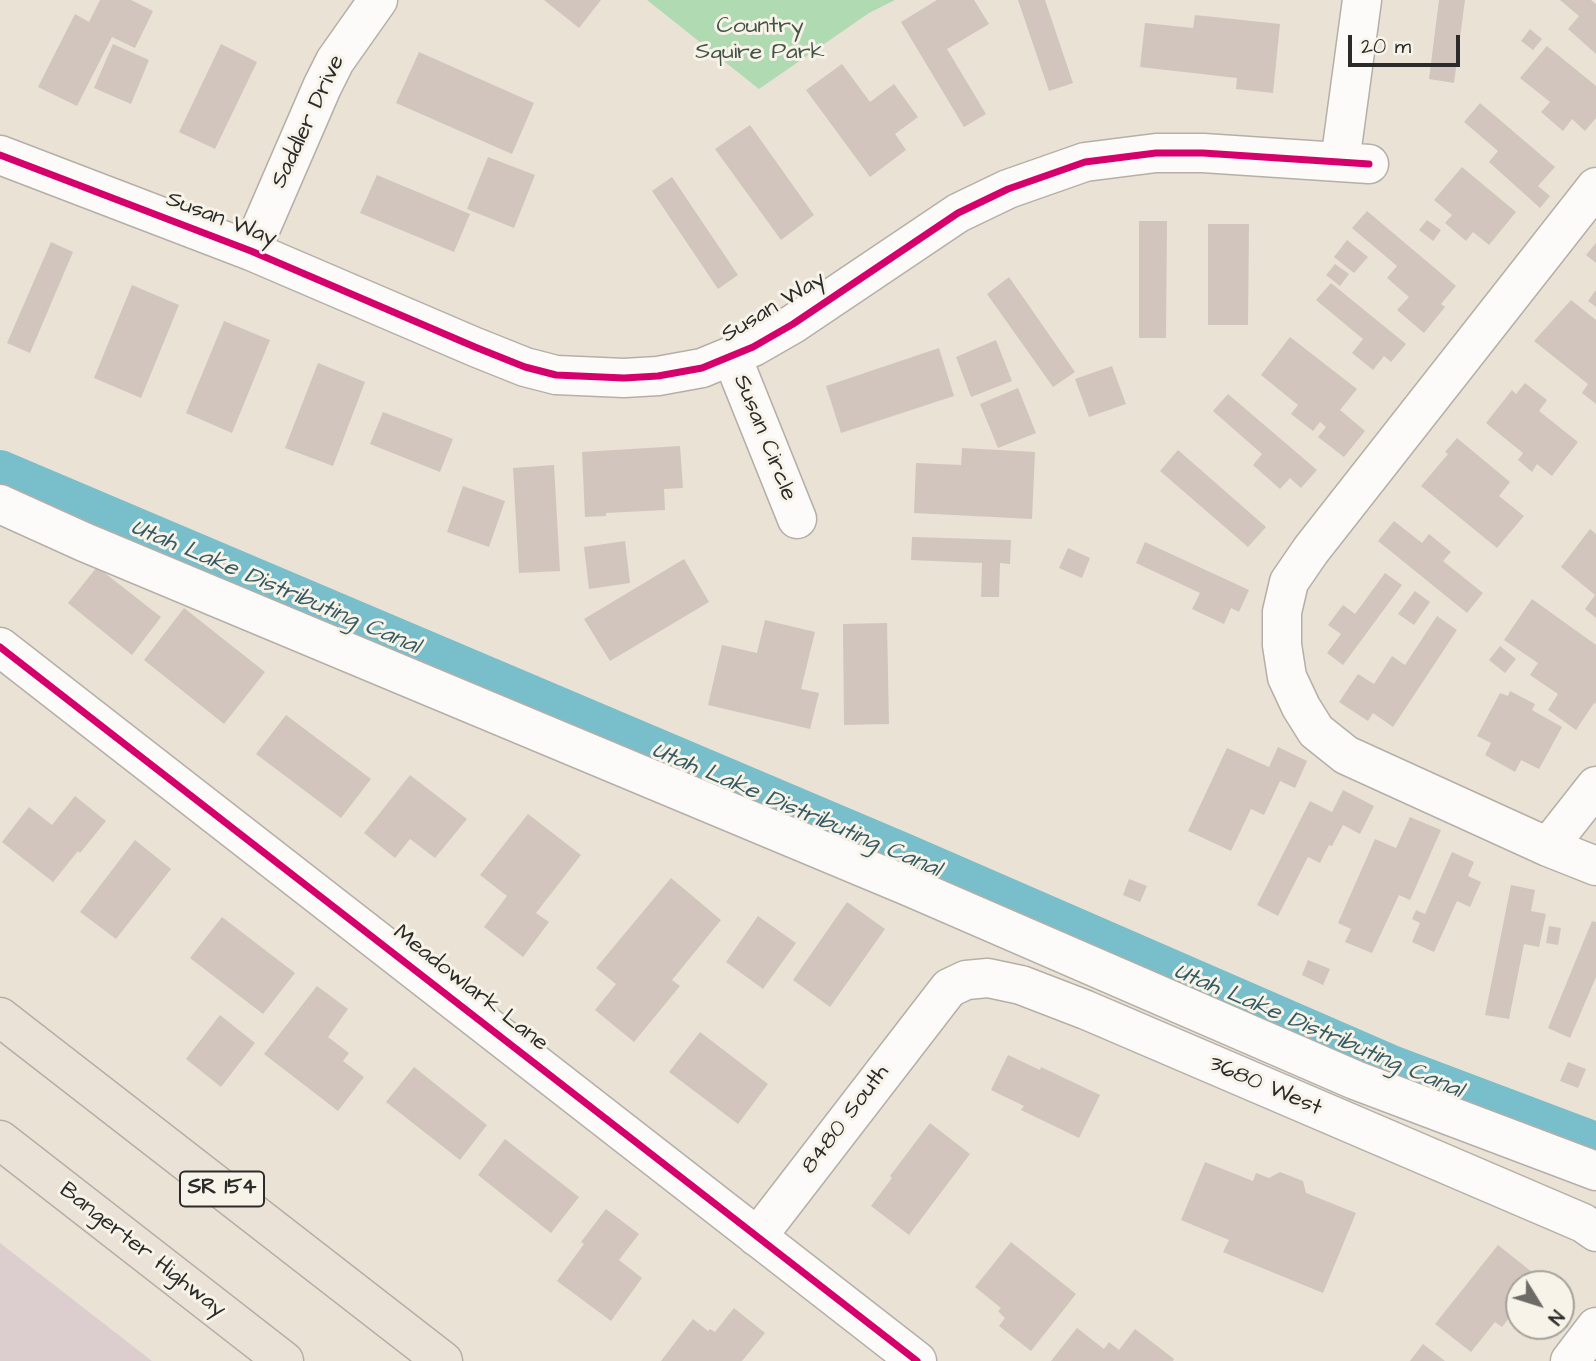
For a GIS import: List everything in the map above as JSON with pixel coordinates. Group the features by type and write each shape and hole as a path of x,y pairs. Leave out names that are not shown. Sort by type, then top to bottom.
{"highway":[{"name":"SR 154","path":"0,1017 443,1361"},
{"name":"Bangerter Highway","path":"0,1140 284,1361"}],"street":[{"name":"Saddler Drive","path":"251,251 321,88 335,61 378,0"},
{"name":"Susan Way","path":"0,155 251,251 525,367 556,375 624,378 658,376 702,368 732,357 793,324 958,213 1008,189 1085,162 1156,153 1203,153 1355,163 1362,0"},
{"path":"1596,187 1311,550 1289,582 1282,612 1282,645 1287,677 1316,731 1346,755 1548,847 1596,866"},
{"name":"Susan Circle","path":"732,357 797,519"},
{"path":"0,504 910,887 1355,1080 1596,1171"},
{"name":"Meadowlark Lane","path":"0,647 917,1361"},
{"path":"1548,847 1596,786"},
{"name":"3680 West","path":"934,1004 949,988 966,980 988,978 1021,985 1086,1010 1583,1223 1596,1232"},
{"name":"8480 South","path":"757,1237 934,1004"},
{"path":"1570,1361 1596,1327"}],"shaded area":[{"path":"0,1243 152,1361 0,1361"}],"green space":[{"name":"Country Squire Park","path":"647,0 895,0 869,13 759,89"}],"building":[{"path":"100,0 131,0 153,11 135,48 112,37 77,106 38,87 75,14 89,22"},
{"path":"544,0 601,0 579,28"},
{"path":"937,0 974,0 989,24 947,49 986,114 964,127 901,22"},
{"path":"1018,0 1045,0 1073,83 1049,91"},
{"path":"1439,0 1465,0 1454,83 1429,79"},
{"path":"1560,0 1591,0 1596,4 1596,54 1568,29 1579,16"},
{"path":"1195,15 1280,24 1273,93 1236,89 1237,78 1140,67 1145,23 1193,28"},
{"path":"1530,29 1542,39 1533,50 1521,41"},
{"path":"113,44 149,60 131,104 94,88"},
{"path":"221,44 257,62 215,149 179,132"},
{"path":"1547,46 1596,86 1596,118 1585,131 1572,119 1563,131 1541,112 1550,102 1520,78"},
{"path":"419,52 534,103 512,154 396,103"},
{"path":"842,64 870,102 894,84 918,117 895,134 906,150 870,177 806,90"},
{"path":"1480,103 1555,167 1538,186 1550,196 1540,208 1489,162 1498,151 1464,122"},
{"path":"750,125 814,215 781,240 715,149"},
{"path":"488,157 535,175 514,228 467,209"},
{"path":"1462,167 1516,212 1489,245 1473,232 1466,241 1445,223 1452,215 1434,200"},
{"path":"377,175 470,214 454,252 360,213"},
{"path":"672,177 738,275 718,289 652,191"},
{"path":"1367,211 1456,286 1441,304 1445,307 1424,333 1397,310 1409,297 1387,278 1397,266 1352,228"},
{"path":"1427,220 1441,230 1433,241 1419,230"},
{"path":"1139,221 1167,221 1166,338 1139,338"},
{"path":"1208,224 1249,224 1248,325 1208,325"},
{"path":"1347,240 1368,257 1354,273 1334,257"},
{"path":"51,242 73,252 30,353 7,343"},
{"path":"1596,243 1596,263 1586,255"},
{"path":"1335,264 1349,274 1340,286 1326,275"},
{"path":"1009,277 1075,372 1053,387 987,294"},
{"path":"1331,283 1406,344 1391,362 1384,356 1373,370 1352,353 1363,339 1316,300"},
{"path":"132,285 179,305 141,398 94,378"},
{"path":"1596,290 1596,307 1588,301"},
{"path":"1571,300 1596,320 1596,404 1582,393 1588,384 1534,341"},
{"path":"224,321 270,340 232,433 186,413"},
{"path":"1290,337 1357,389 1340,410 1365,431 1344,457 1318,437 1326,427 1320,422 1313,431 1291,414 1298,405 1261,375"},
{"path":"996,340 1012,381 971,397 956,357"},
{"path":"939,348 954,396 841,433 826,386"},
{"path":"318,363 365,382 333,466 285,448"},
{"path":"1112,366 1126,404 1089,417 1075,379"},
{"path":"1525,383 1547,400 1539,411 1578,442 1552,476 1537,464 1532,472 1518,460 1523,453 1486,423 1512,390 1516,394"},
{"path":"1018,388 1036,433 998,448 980,404"},
{"path":"1228,394 1317,470 1301,488 1290,478 1280,489 1253,465 1262,454 1213,411"},
{"path":"383,412 453,439 440,472 370,444"},
{"path":"1457,438 1510,482 1499,496 1524,516 1497,548 1421,486 1448,454 1445,452"},
{"path":"680,446 683,488 664,489 665,510 606,513 606,516 585,517 582,452"},
{"path":"962,448 1035,452 1032,519 914,513 916,463 961,465"},
{"path":"1178,450 1266,527 1248,547 1160,471"},
{"path":"554,465 560,571 519,573 513,468"},
{"path":"463,486 505,501 489,547 447,532"},
{"path":"1394,521 1422,543 1429,534 1451,552 1443,561 1483,593 1467,613 1378,541"},
{"path":"1590,529 1596,534 1596,618 1585,609 1595,595 1561,567"},
{"path":"912,537 1011,540 1010,564 1000,563 999,597 981,597 982,563 911,560"},
{"path":"625,541 630,583 589,589 584,547"},
{"path":"1145,542 1249,590 1239,612 1231,608 1224,624 1192,609 1200,593 1136,563"},
{"path":"1068,548 1090,558 1082,578 1059,568"},
{"path":"684,559 709,602 610,661 584,619"},
{"path":"97,567 161,617 132,655 68,603"},
{"path":"1385,573 1402,585 1343,665 1327,653 1341,634 1328,625 1343,605 1355,614"},
{"path":"1415,591 1430,602 1414,625 1398,614"},
{"path":"1532,599 1596,645 1596,704 1594,703 1576,730 1548,710 1558,694 1530,675 1538,663 1504,640"},
{"path":"184,608 265,672 224,724 144,660"},
{"path":"1437,616 1457,630 1393,727 1373,713 1368,721 1339,702 1358,674 1374,684 1392,656 1405,665"},
{"path":"765,620 815,632 801,689 819,693 810,729 708,705 722,645 757,653"},
{"path":"887,623 889,724 844,725 843,624"},
{"path":"1500,646 1516,659 1505,673 1489,660"},
{"path":"1510,691 1535,704 1532,710 1562,727 1539,769 1521,760 1515,772 1485,755 1491,743 1477,736 1500,693 1508,696"},
{"path":"286,715 371,779 341,818 256,754"},
{"path":"1278,747 1307,761 1295,788 1280,781 1264,815 1251,809 1231,851 1188,831 1227,748 1269,767"},
{"path":"410,775 467,819 435,858 410,839 395,858 364,833"},
{"path":"1343,790 1374,806 1360,834 1343,825 1320,863 1308,857 1278,916 1257,905 1310,801 1332,812"},
{"path":"75,796 106,821 53,882 2,842 29,807 52,825"},
{"path":"528,814 581,855 536,913 549,922 523,957 484,927 507,896 480,875"},
{"path":"1410,817 1441,830 1410,900 1399,895 1372,953 1345,942 1351,929 1338,923 1375,839 1396,848"},
{"path":"135,840 171,869 116,939 80,912"},
{"path":"1452,852 1474,862 1468,876 1481,882 1470,907 1457,901 1434,952 1412,942 1420,923 1412,919 1416,910 1425,914"},
{"path":"671,878 721,920 672,980 680,986 634,1042 595,1010 616,984 596,968"},
{"path":"1129,879 1147,886 1140,902 1123,895"},
{"path":"1511,885 1535,890 1531,911 1546,914 1539,947 1524,944 1509,1019 1485,1015"},
{"path":"847,902 885,929 830,1007 793,980"},
{"path":"758,916 796,943 763,989 726,962"},
{"path":"222,917 295,973 263,1014 190,958"},
{"path":"1592,921 1596,922 1596,977 1570,1038 1548,1028"},
{"path":"1549,926 1561,928 1558,945 1546,943"},
{"path":"1308,960 1330,969 1323,985 1302,975"},
{"path":"317,986 348,1009 328,1037 349,1053 343,1061 364,1077 338,1111 264,1054"},
{"path":"220,1015 255,1043 221,1087 186,1059"},
{"path":"700,1032 768,1084 738,1124 669,1072"},
{"path":"1008,1055 1040,1070 1041,1067 1100,1095 1079,1138 1021,1110 1024,1106 991,1090"},
{"path":"1568,1062 1586,1069 1578,1088 1560,1081"},
{"path":"414,1067 487,1125 460,1160 386,1102"},
{"path":"930,1123 970,1154 909,1235 871,1206"},
{"path":"505,1139 579,1197 551,1233 478,1175"},
{"path":"1205,1162 1253,1181 1256,1173 1269,1178 1280,1172 1303,1181 1306,1193 1356,1213 1323,1293 1223,1252 1229,1240 1181,1220"},
{"path":"606,1209 639,1234 619,1260 642,1278 611,1321 557,1281 584,1244 581,1242"},
{"path":"1011,1242 1076,1294 1031,1351 999,1326 1005,1318 998,1311 1001,1308 975,1287"},
{"path":"1498,1245 1529,1270 1505,1270 1505,1323 1502,1327 1495,1322 1471,1352 1435,1324"},
{"path":"734,1308 765,1333 742,1361 661,1361 693,1319 708,1331 710,1329 715,1332"},
{"path":"1077,1328 1104,1349 1109,1342 1119,1350 1135,1329 1174,1359 1051,1361"},
{"path":"1423,1344 1445,1361 1410,1361"}],"waterway":[{"name":"Utah Lake Distributing Canal","path":"0,470 906,854 1394,1066 1596,1142"}],"cycle path":[{"path":"0,155 251,251 525,367 556,375 624,378 658,376 702,368 753,347 793,324 958,213 1008,189 1085,162 1156,153 1203,153 1369,164"},
{"path":"0,647 917,1361"}]}
